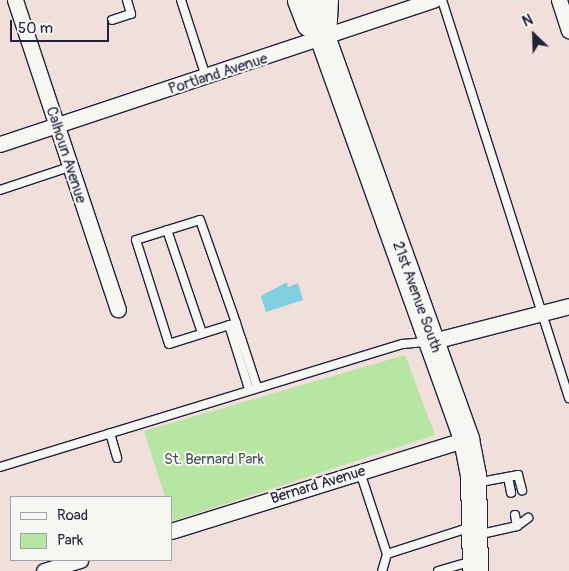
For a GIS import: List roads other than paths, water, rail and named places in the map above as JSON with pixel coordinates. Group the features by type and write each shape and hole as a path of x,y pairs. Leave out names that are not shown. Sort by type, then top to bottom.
{"main road":[{"name":"21st Avenue South","path":"300,0 309,23 322,35 433,341 466,439 474,483 475,566"},
{"path":"322,35 327,17 325,0"}],"street":[{"name":"Calhoun Avenue","path":"16,0 69,167 118,309"},
{"name":"Portland Avenue","path":"0,144 206,77 369,18 434,0"},
{"path":"559,0 569,30"},
{"path":"433,341 569,306"},
{"name":"Bernard Avenue","path":"172,531 466,439"},
{"path":"44,571 77,561"}],"lane":[{"path":"112,20 130,14 127,0"},
{"path":"181,0 206,77"},
{"path":"442,0 569,398"},
{"path":"0,190 69,167"},
{"path":"232,324 169,344 136,240 200,220 253,388"},
{"path":"167,230 202,333"},
{"path":"0,467 253,388 403,344 433,341"},
{"path":"110,433 117,458"},
{"path":"360,472 387,554 382,571"},
{"path":"474,483 518,476 522,490"},
{"path":"508,477 511,493"},
{"path":"516,515 517,526"},
{"path":"387,554 475,531 517,526 528,518"},
{"path":"438,571 475,566"}],"water":[{"path":"287,282 288,287 298,283 303,300 266,312 261,296"}],"park label":[{"name":"St. Bernard Park","path":"214,460"}]}
